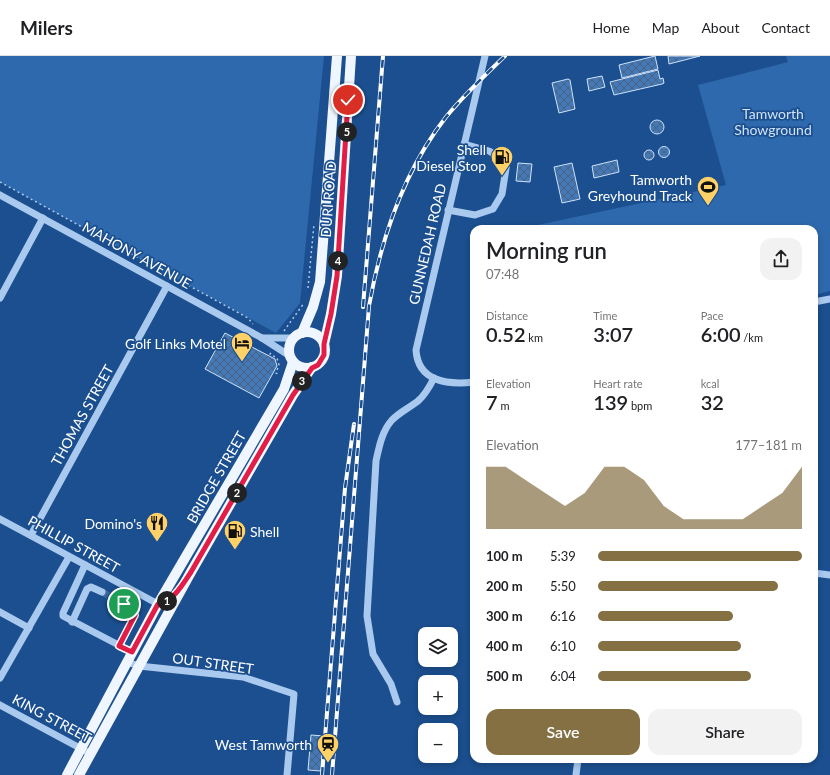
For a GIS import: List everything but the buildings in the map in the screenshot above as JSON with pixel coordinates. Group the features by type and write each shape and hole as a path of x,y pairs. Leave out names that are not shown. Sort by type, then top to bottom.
{"main road":[{"name":"DURI ROAD","path":"298,336 313,307 320,282 337,56"},
{"name":"DURI ROAD","path":"324,344 331,314 337,276 351,56"},
{"path":"313,333 322,339 324,344 324,355 318,365 312,368 302,368 292,359 289,347 298,336 313,333"},
{"name":"BRIDGE STREET","path":"79,775 86,752 132,652 158,604 284,389 292,359"},
{"name":"BRIDGE STREET","path":"67,775 86,752 139,666 191,572 293,395 312,368"},
{"name":"BRIDGE STREET","path":"158,604 163,604 173,596 191,572"}],"street":[{"name":"GUNNEDAH ROAD","path":"434,378 421,368 416,360 416,350 485,56"},
{"path":"448,210 475,215 493,209 502,194 507,162 489,151 464,144"},
{"name":"MAHONY AVENUE","path":"0,195 262,338 274,348 292,359"},
{"path":"0,298 43,218"},
{"name":"THOMAS STREET","path":"31,536 168,286"},
{"path":"818,301 830,299"},
{"name":"MAHONY AVENUE","path":"262,338 280,339 298,336"},
{"path":"397,702 391,684 373,654 367,616 376,461 380,442 391,421 406,408 418,401 434,378 454,383 470,382"},
{"name":"PHILLIP STREET","path":"0,518 158,604"},
{"path":"0,678 69,556"},
{"path":"85,565 63,613 65,619 132,652"},
{"path":"818,573 830,574"},
{"path":"72,622 87,589 91,587 102,592"},
{"path":"119,646 135,615 132,609 124,604"},
{"path":"0,612 29,628"},
{"name":"OUT STREET","path":"127,662 139,666 242,677 294,694 287,775"},
{"name":"KING STREET","path":"0,705 86,752"},
{"path":"576,775 578,763"}],"path":[{"path":"0,182 248,318 259,327"},
{"path":"307,295 315,217"},
{"path":"280,339 283,331 305,301"},
{"path":"274,348 270,354 277,358 279,365 276,373 287,381"}],"green space":[{"path":"0,56 324,56 300,303 276,333 0,182"},
{"name":"Tamworth Showground","path":"786,56 830,56 830,291 818,294 818,225 538,225 726,185 698,85 788,62"}],"tunnel":[{"path":"102,592 124,604"}],"railway":[{"path":"363,307 383,56"},
{"path":"332,775 369,306 380,256 387,231 406,183 431,138 446,117 467,93 505,56"},
{"path":"322,775 345,488 354,424"}],"place":[{"name":"Shell Diesel Stop","path":"502,176"},
{"name":"Tamworth Greyhound Track","path":"708,206"},
{"name":"Golf Links Motel","path":"242,362"},
{"name":"Domino's","path":"157,542"},
{"name":"Shell","path":"235,550"},
{"name":"West Tamworth","path":"328,764"}],"route":[{"path":"124,604 134,610 135,615 119,646 132,652 158,604 163,604 168,601 191,572 302,381 312,368 322,361 337,276 348,100"}]}
